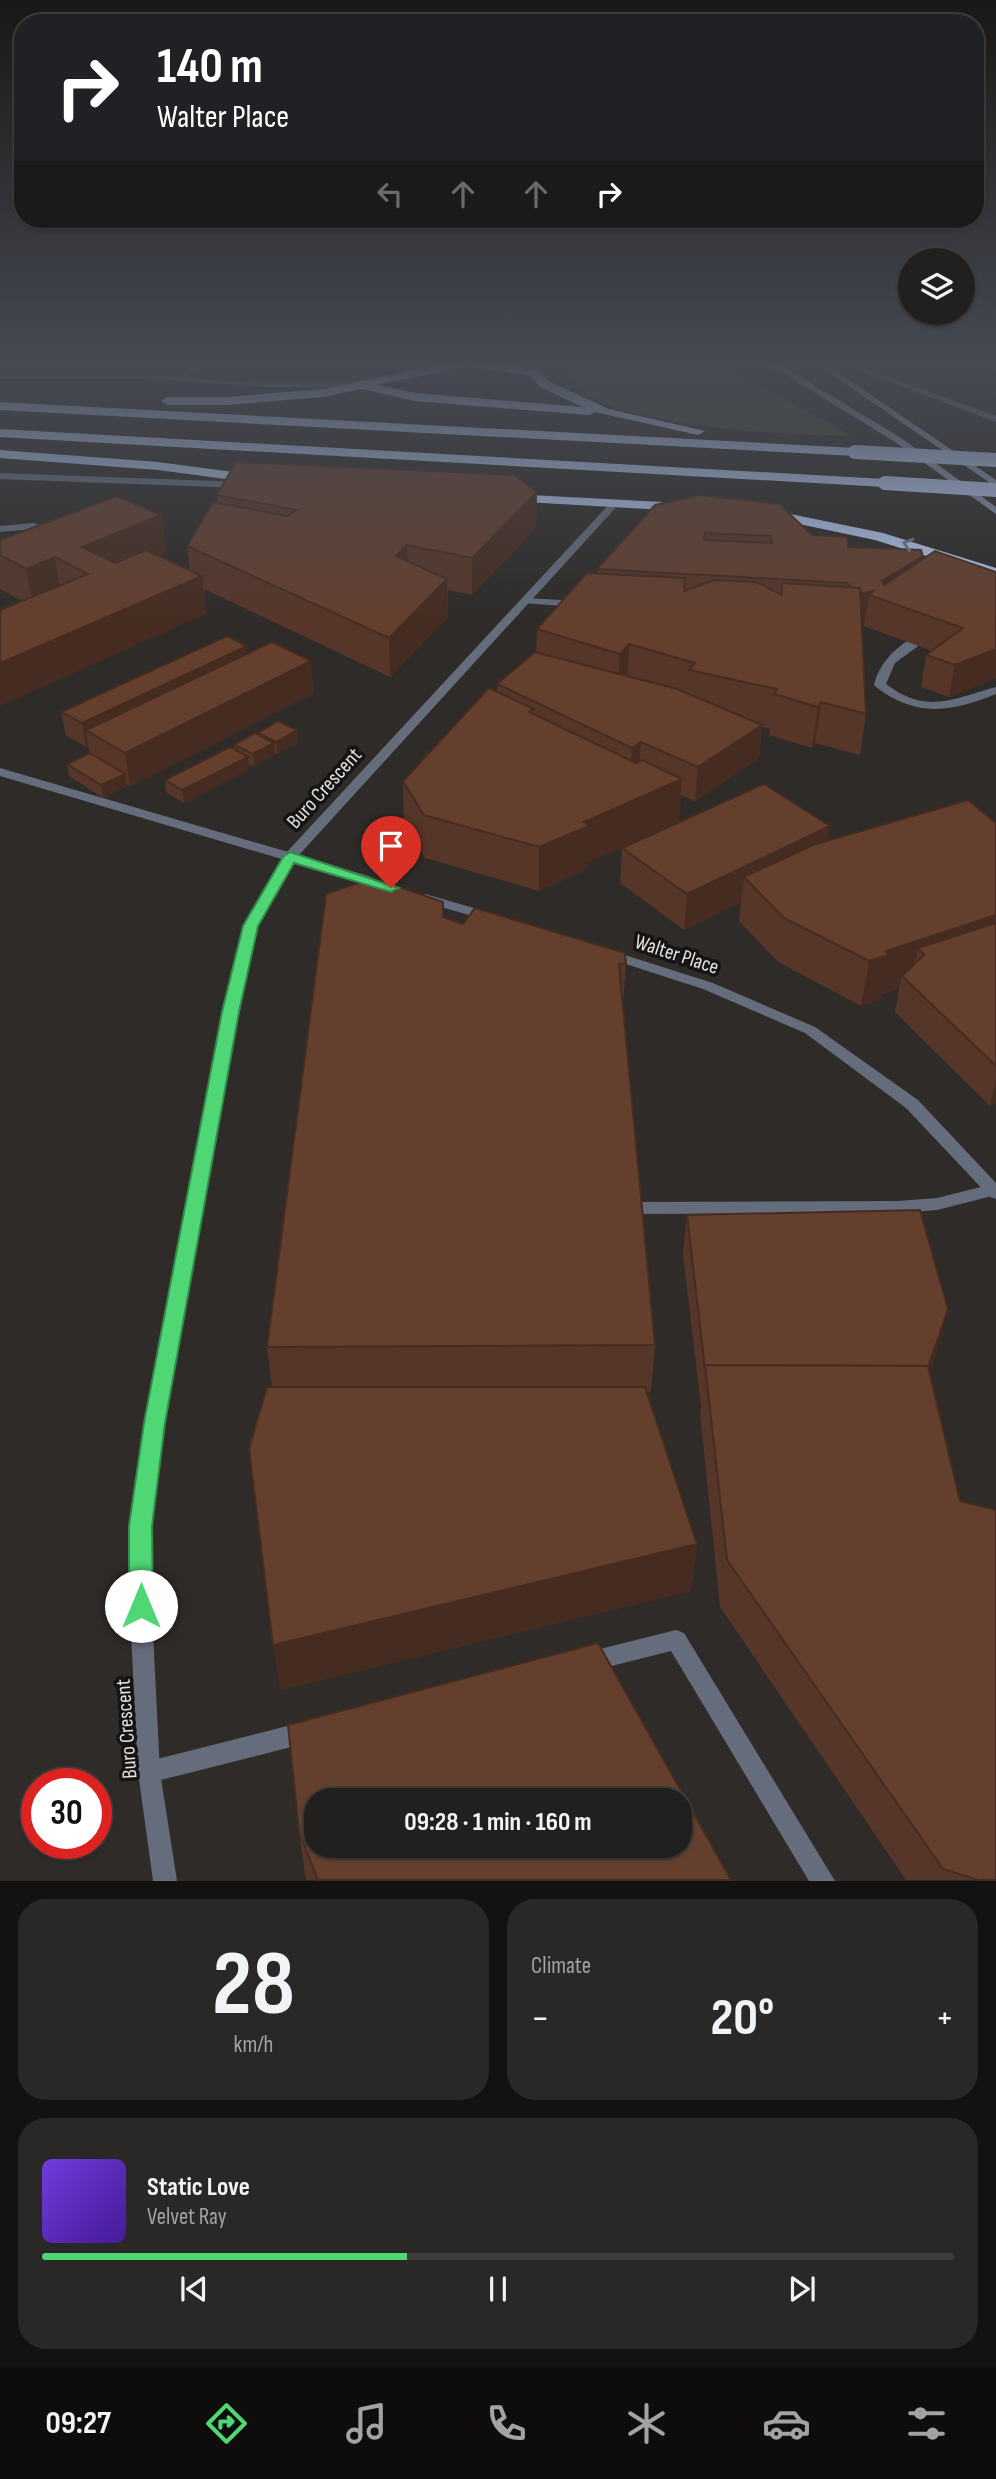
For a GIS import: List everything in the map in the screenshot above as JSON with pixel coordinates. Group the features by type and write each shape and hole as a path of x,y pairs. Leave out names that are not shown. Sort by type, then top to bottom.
{"highway":[{"path":"309,451 886,484 996,487"},
{"path":"835,451 996,460"},
{"path":"0,454 158,466 268,483"},
{"path":"493,497 697,508"},
{"path":"751,511 822,530 878,536 989,571"}],"main road":[{"path":"913,451 996,511"},
{"path":"944,451 996,487"}],"street":[{"path":"0,476 268,483"},
{"name":"Buro Crescent","path":"165,1881 149,1772 142,1633 141,1526 155,1423 231,1012 251,926 290,857 615,503"},
{"path":"0,529 50,527 60,532 62,539"},
{"path":"945,571 989,571"},
{"path":"525,601 589,605"},
{"path":"932,632 898,652 881,673 880,685 893,697 934,707 960,705 996,690"},
{"path":"0,772 502,921"},
{"name":"Walter Place","path":"594,949 708,986 810,1030 912,1104 995,1191"},
{"path":"612,1209 898,1207 937,1204 995,1191"},
{"path":"570,1666 676,1640 823,1881"},
{"path":"149,1772 332,1725"}],"building":[{"path":"236,462 514,475 537,492 472,558 407,545 396,556 447,579 389,638 187,546 213,502 287,516 296,510 217,495"},
{"path":"700,495 779,504 812,535 847,537 848,547 921,550 923,556 882,581 884,585 935,551 996,572 996,649 955,665 926,655 963,628 869,595 873,591 861,594 860,588 851,587 847,583 597,569 655,505","holes":["705,533 771,536 772,543 704,540"]},
{"path":"117,496 161,515 82,547 115,563 146,550 202,576 0,663 0,610 88,574 55,557 26,569 0,555 0,540"},
{"path":"587,573 685,578 684,591 714,580 756,582 782,595 782,583 860,588 866,714 821,702 818,707 774,694 777,689 689,670 695,663 629,644 620,654 537,629"},
{"path":"227,636 247,646 82,723 61,712"},
{"path":"272,642 311,661 125,753 86,730"},
{"path":"535,652 677,689 762,725 698,767 641,742 632,748 497,684"},
{"path":"489,688 534,709 529,712 636,763 642,760 682,779 584,822 589,826 539,847 424,815 403,781"},
{"path":"278,721 297,730 276,742 258,733"},
{"path":"255,733 274,743 253,754 234,745"},
{"path":"230,747 248,757 182,790 165,780"},
{"path":"90,753 125,774 101,785 67,764"},
{"path":"764,784 830,826 687,894 622,848"},
{"path":"968,800 996,823 996,915 886,951 889,955 869,961 784,918 744,877 813,845"},
{"path":"373,878 443,902 443,917 463,924 475,908 625,953 626,964 619,964 655,1345 267,1347 326,894"},
{"path":"996,923 996,1066 902,976 924,955 918,948"},
{"path":"920,1210 948,1309 928,1367 705,1365 705,1369 687,1215"},
{"path":"705,1365 928,1366 960,1501 996,1510 996,1880 978,1880 943,1869 727,1560"},
{"path":"267,1387 645,1387 697,1544 273,1645 249,1449"},
{"path":"598,1643 679,1788 304,1788 304,1845 299,1832 288,1725"},
{"path":"692,1811 731,1880 318,1880 309,1858 692,1858"}],"route":[{"path":"141,1606 141,1526 155,1423 231,1012 251,926 290,857 391,888"}]}
